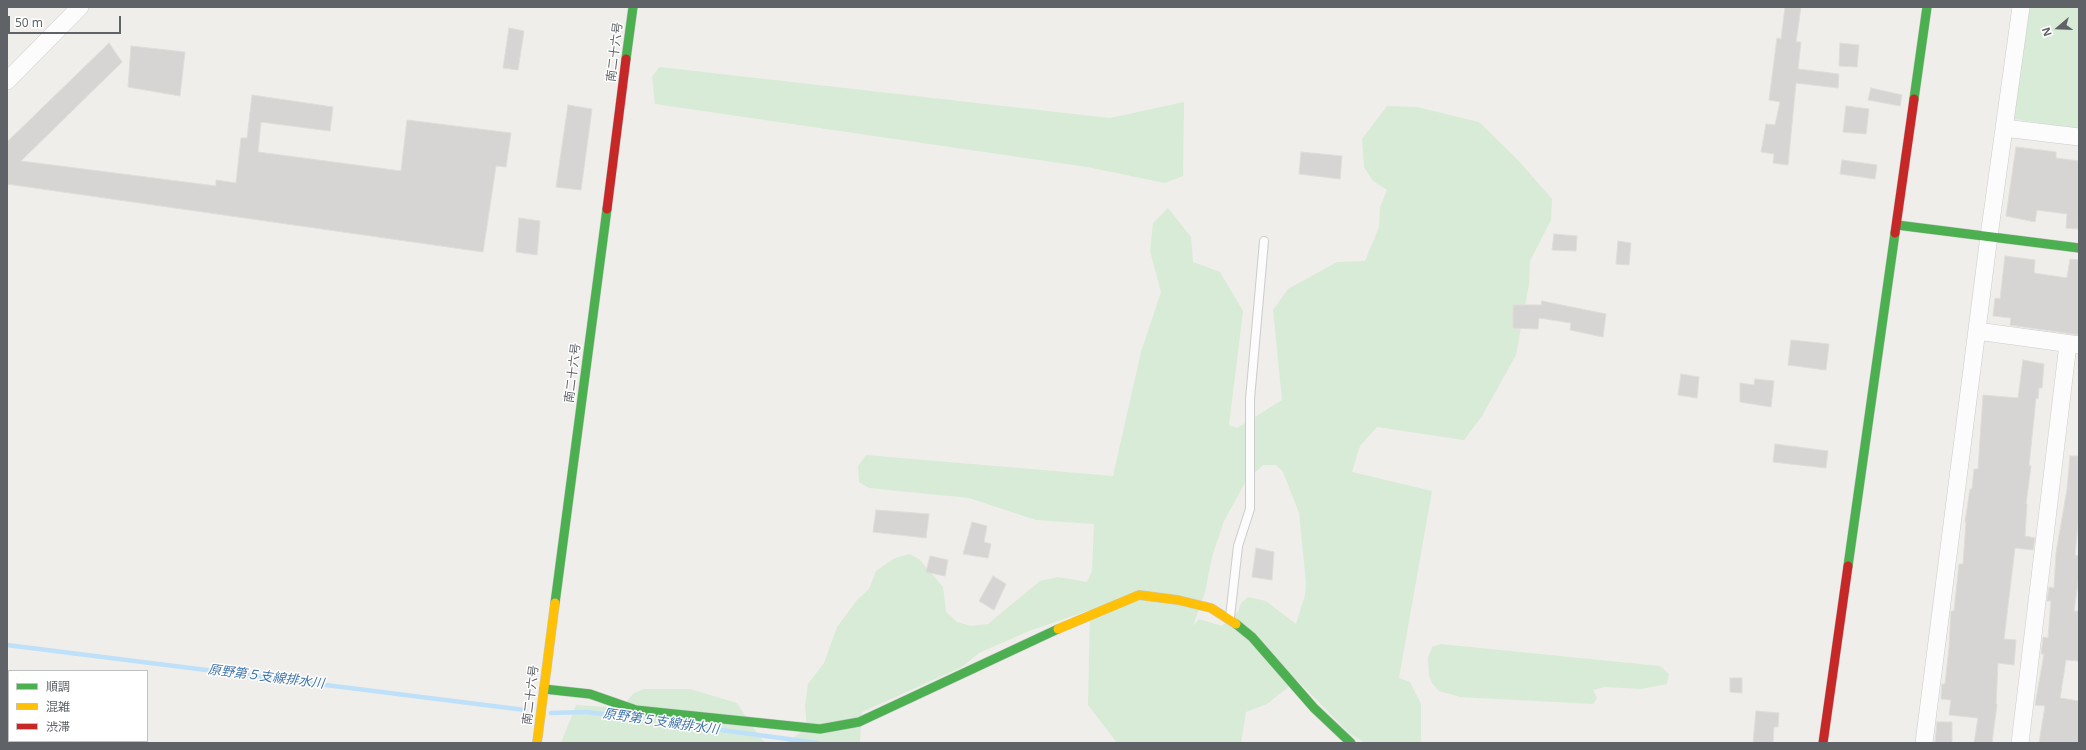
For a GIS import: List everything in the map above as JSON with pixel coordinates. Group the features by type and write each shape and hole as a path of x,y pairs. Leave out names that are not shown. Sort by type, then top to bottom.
{"street":[{"path":"7,81 80,7"},
{"name":"南二十六号","path":"537,743 633,7"},
{"path":"1823,743 1927,7"},
{"path":"1924,743 2020,7"},
{"path":"2004,128 2079,137"},
{"path":"1897,225 2079,248"},
{"path":"1977,331 2073,344 2020,743"},
{"path":"544,689 590,694 636,710 820,729 859,722 1078,619 1139,596 1178,600 1211,608 1230,619 1252,637 1314,708 1351,743"}],"lane":[{"path":"1230,619 1238,546 1250,510 1250,399 1264,241"}],"green space":[{"path":"2029,7 2079,7 2079,129 2014,119"},
{"path":"659,67 1110,118 1184,102 1183,176 1165,183 1087,167 655,104 652,77"},
{"path":"1387,106 1417,107 1479,122 1518,160 1552,199 1551,220 1530,261 1529,284 1516,355 1482,416 1464,440 1377,427 1360,446 1352,472 1432,491 1399,678 1410,682 1421,704 1421,743 1365,743 1349,733 1297,680 1267,704 1246,712 1241,743 1117,743 1088,705 1090,610 1029,631 979,653 962,667 862,712 860,743 786,743 807,728 805,706 808,684 824,663 837,627 857,600 869,589 876,571 893,559 909,554 919,559 943,587 946,612 957,622 971,626 988,624 1040,581 1058,577 1087,582 1092,571 1094,524 1036,520 969,498 869,488 859,482 858,466 866,455 1113,476 1141,352 1161,292 1150,251 1153,223 1168,208 1191,237 1193,262 1220,272 1243,311 1229,425 1237,428 1282,400 1273,310 1288,289 1337,262 1365,261 1379,227 1380,207 1387,190 1373,181 1364,167 1362,139","holes":["1263,465 1276,465 1283,472 1299,513 1306,583 1305,595 1296,624 1266,601 1248,597 1241,603 1238,612 1222,626 1199,619 1193,626 1205,592 1212,557 1224,521 1246,481"]},
{"path":"1441,644 1660,666 1669,674 1667,684 1641,689 1605,687 1593,690 1597,698 1593,704 1460,697 1439,691 1432,683 1429,675 1428,658 1432,647"},
{"path":"644,689 690,689 737,703 765,743 561,743 576,705 621,708 634,693"}],"building":[{"path":"1785,7 1801,7 1796,42 1801,42 1798,69 1839,74 1838,88 1796,83 1788,165 1773,163 1774,154 1761,152 1766,124 1775,125 1780,102 1769,100 1777,38 1781,39"},
{"path":"509,28 524,31 518,70 503,68"},
{"path":"109,43 122,62 21,161 216,186 216,180 236,183 241,138 247,138 252,95 333,107 330,131 261,122 258,152 401,171 407,120 511,133 506,167 496,166 483,252 7,184 7,142"},
{"path":"1840,43 1859,45 1857,67 1839,66"},
{"path":"131,46 185,52 180,96 128,87"},
{"path":"1871,88 1902,95 1900,106 1868,100"},
{"path":"568,105 592,109 581,190 556,187"},
{"path":"1846,106 1869,109 1866,134 1843,132"},
{"path":"2016,147 2056,152 2056,158 2079,161 2078,229 2066,228 2067,214 2037,210 2035,222 2006,216"},
{"path":"1301,152 1342,156 1340,179 1299,174"},
{"path":"1842,160 1877,165 1875,179 1840,174"},
{"path":"519,218 540,221 537,255 516,252"},
{"path":"1554,234 1577,236 1576,251 1552,250"},
{"path":"1618,241 1631,243 1629,265 1616,264"},
{"path":"2005,256 2035,260 2034,273 2067,278 2070,259 2079,260 2079,335 2010,325 2011,318 1993,316 1995,298 2000,299"},
{"path":"1542,301 1606,314 1603,337 1570,330 1571,323 1539,318 1538,329 1513,328 1513,305 1541,305"},
{"path":"1791,340 1829,344 1826,370 1788,365"},
{"path":"2023,360 2044,364 2042,388 2039,388 2038,399 2036,398 2029,466 2031,466 2026,504 2025,536 2035,538 2033,550 2015,548 2004,639 2016,640 2014,665 1998,663 1997,704 1992,743 1974,743 1978,718 1949,715 1951,700 1941,699 1942,684 1945,684 1951,611 1954,611 1959,564 1963,564 1965,522 1970,489 1972,489 1974,469 1978,469 1983,395 2018,398"},
{"path":"1681,374 1699,377 1697,398 1678,395"},
{"path":"1755,379 1774,381 1771,407 1740,402 1740,383 1754,385"},
{"path":"1775,444 1828,451 1826,468 1773,462"},
{"path":"2070,456 2079,456 2079,513 2075,555 2079,556 2079,575 2074,611 2079,611 2079,661 2066,660 2060,698 2079,701 2079,743 2039,743 2045,706 2035,705 2044,654 2041,654 2043,637 2048,638 2051,601 2047,601 2049,587 2054,588 2056,553 2067,489"},
{"path":"876,510 929,514 926,538 873,532"},
{"path":"972,522 987,526 984,542 991,544 988,558 963,554"},
{"path":"1256,548 1274,552 1272,580 1252,577"},
{"path":"930,556 948,560 945,576 926,572"},
{"path":"993,576 1006,584 994,610 979,601"},
{"path":"1730,678 1742,678 1742,693 1730,692"},
{"path":"1756,711 1779,713 1778,727 1774,727 1773,743 1753,743"},
{"path":"1937,722 1952,722 1952,743 1935,743"}],"waterway":[{"name":"原野第５支線排水川","path":"7,645 525,710"},
{"name":"原野第５支線排水川","path":"551,713 586,712 626,717"},
{"name":"原野第５支線排水川","path":"721,730 818,743"}],"traffic: fast":[{"path":"626,59 633,7"},
{"path":"1914,99 1927,7"},
{"path":"555,603 607,209"},
{"path":"1897,225 2079,248"},
{"path":"1848,566 1895,233"},
{"path":"1236,624 1252,637 1314,708 1351,743"},
{"path":"544,689 590,694 636,710 820,729 859,722 1058,629"}],"traffic: slow":[{"path":"1058,629 1139,595 1178,600 1211,608 1236,624"},
{"path":"537,743 555,603"}],"traffic: jam":[{"path":"607,209 626,59"},
{"path":"1895,233 1914,99"},
{"path":"1823,743 1848,566"}]}
